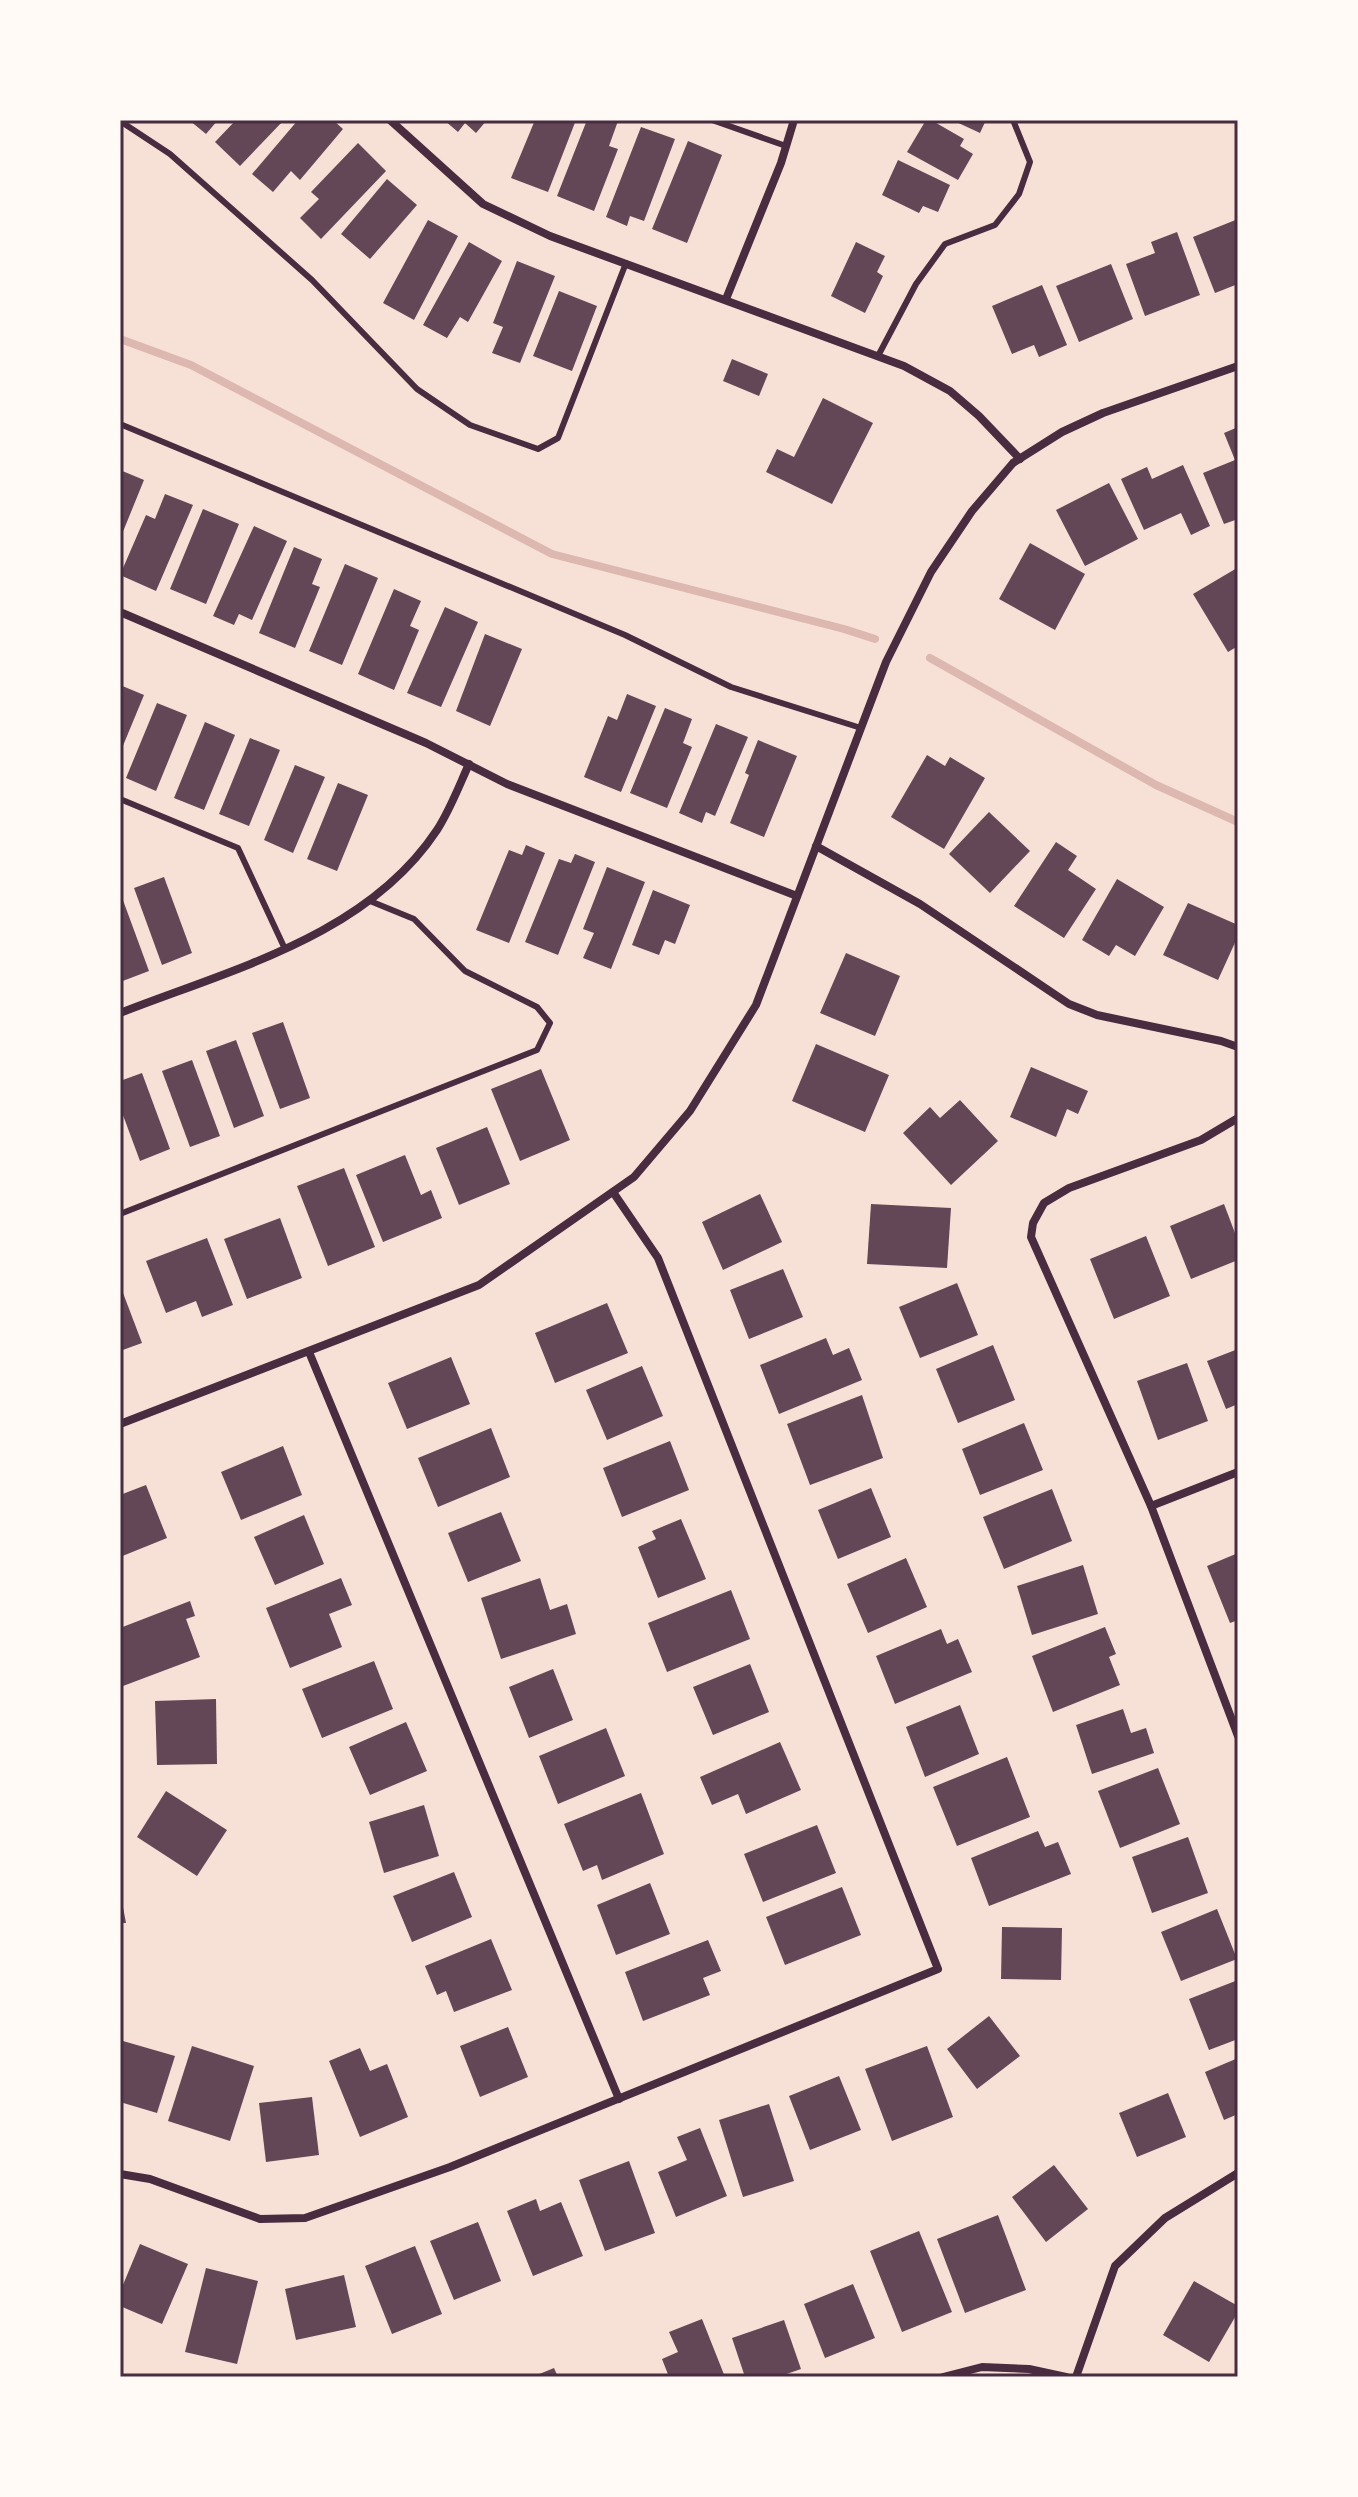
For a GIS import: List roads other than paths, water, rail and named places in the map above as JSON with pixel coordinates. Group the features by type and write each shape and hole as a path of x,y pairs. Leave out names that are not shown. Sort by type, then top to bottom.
{"street":[{"path":"390,120 483,204 550,236 904,366 950,391 1020,459"},
{"path":"726,299 794,120"},
{"path":"120,1424 479,1285 634,1177 690,1111 756,1005 886,662 931,572 972,511 1013,463 1062,432 1103,413 1238,366"},
{"path":"120,612 295,684 507,784 797,896"},
{"path":"120,1013 303,942 370,901 409,866 438,829 469,764"},
{"path":"816,846 920,904 1069,1004 1097,1015 1238,1047"},
{"path":"1238,1118 1201,1140 1069,1188 1044,1203 1033,1223 1031,1237 1151,1506 1238,1736"},
{"path":"120,2174 150,2179 260,2219 305,2218 450,2167 938,1969 658,1258 613,1192"},
{"path":"309,1352 619,2099"},
{"path":"1151,1506 1238,1472"},
{"path":"1076,2377 1115,2266 1165,2218 1238,2173"},
{"path":"943,2377 982,2367 1029,2369 1066,2377"}],"lane":[{"path":"712,120 786,146"},
{"path":"878,356 916,284 945,244 995,225 1019,194 1030,162 1013,120"},
{"path":"120,121 170,154 312,280 417,389 470,425 538,449 558,438 626,263"},
{"path":"120,424 625,635 731,687 861,728"},
{"path":"120,799 238,848 285,949"},
{"path":"120,1214 537,1050 550,1023 537,1007 465,971 414,919 370,901"}],"waterway":[{"path":"120,339 191,365 552,554 875,639"},
{"path":"930,658 1156,785 1238,822"}]}
